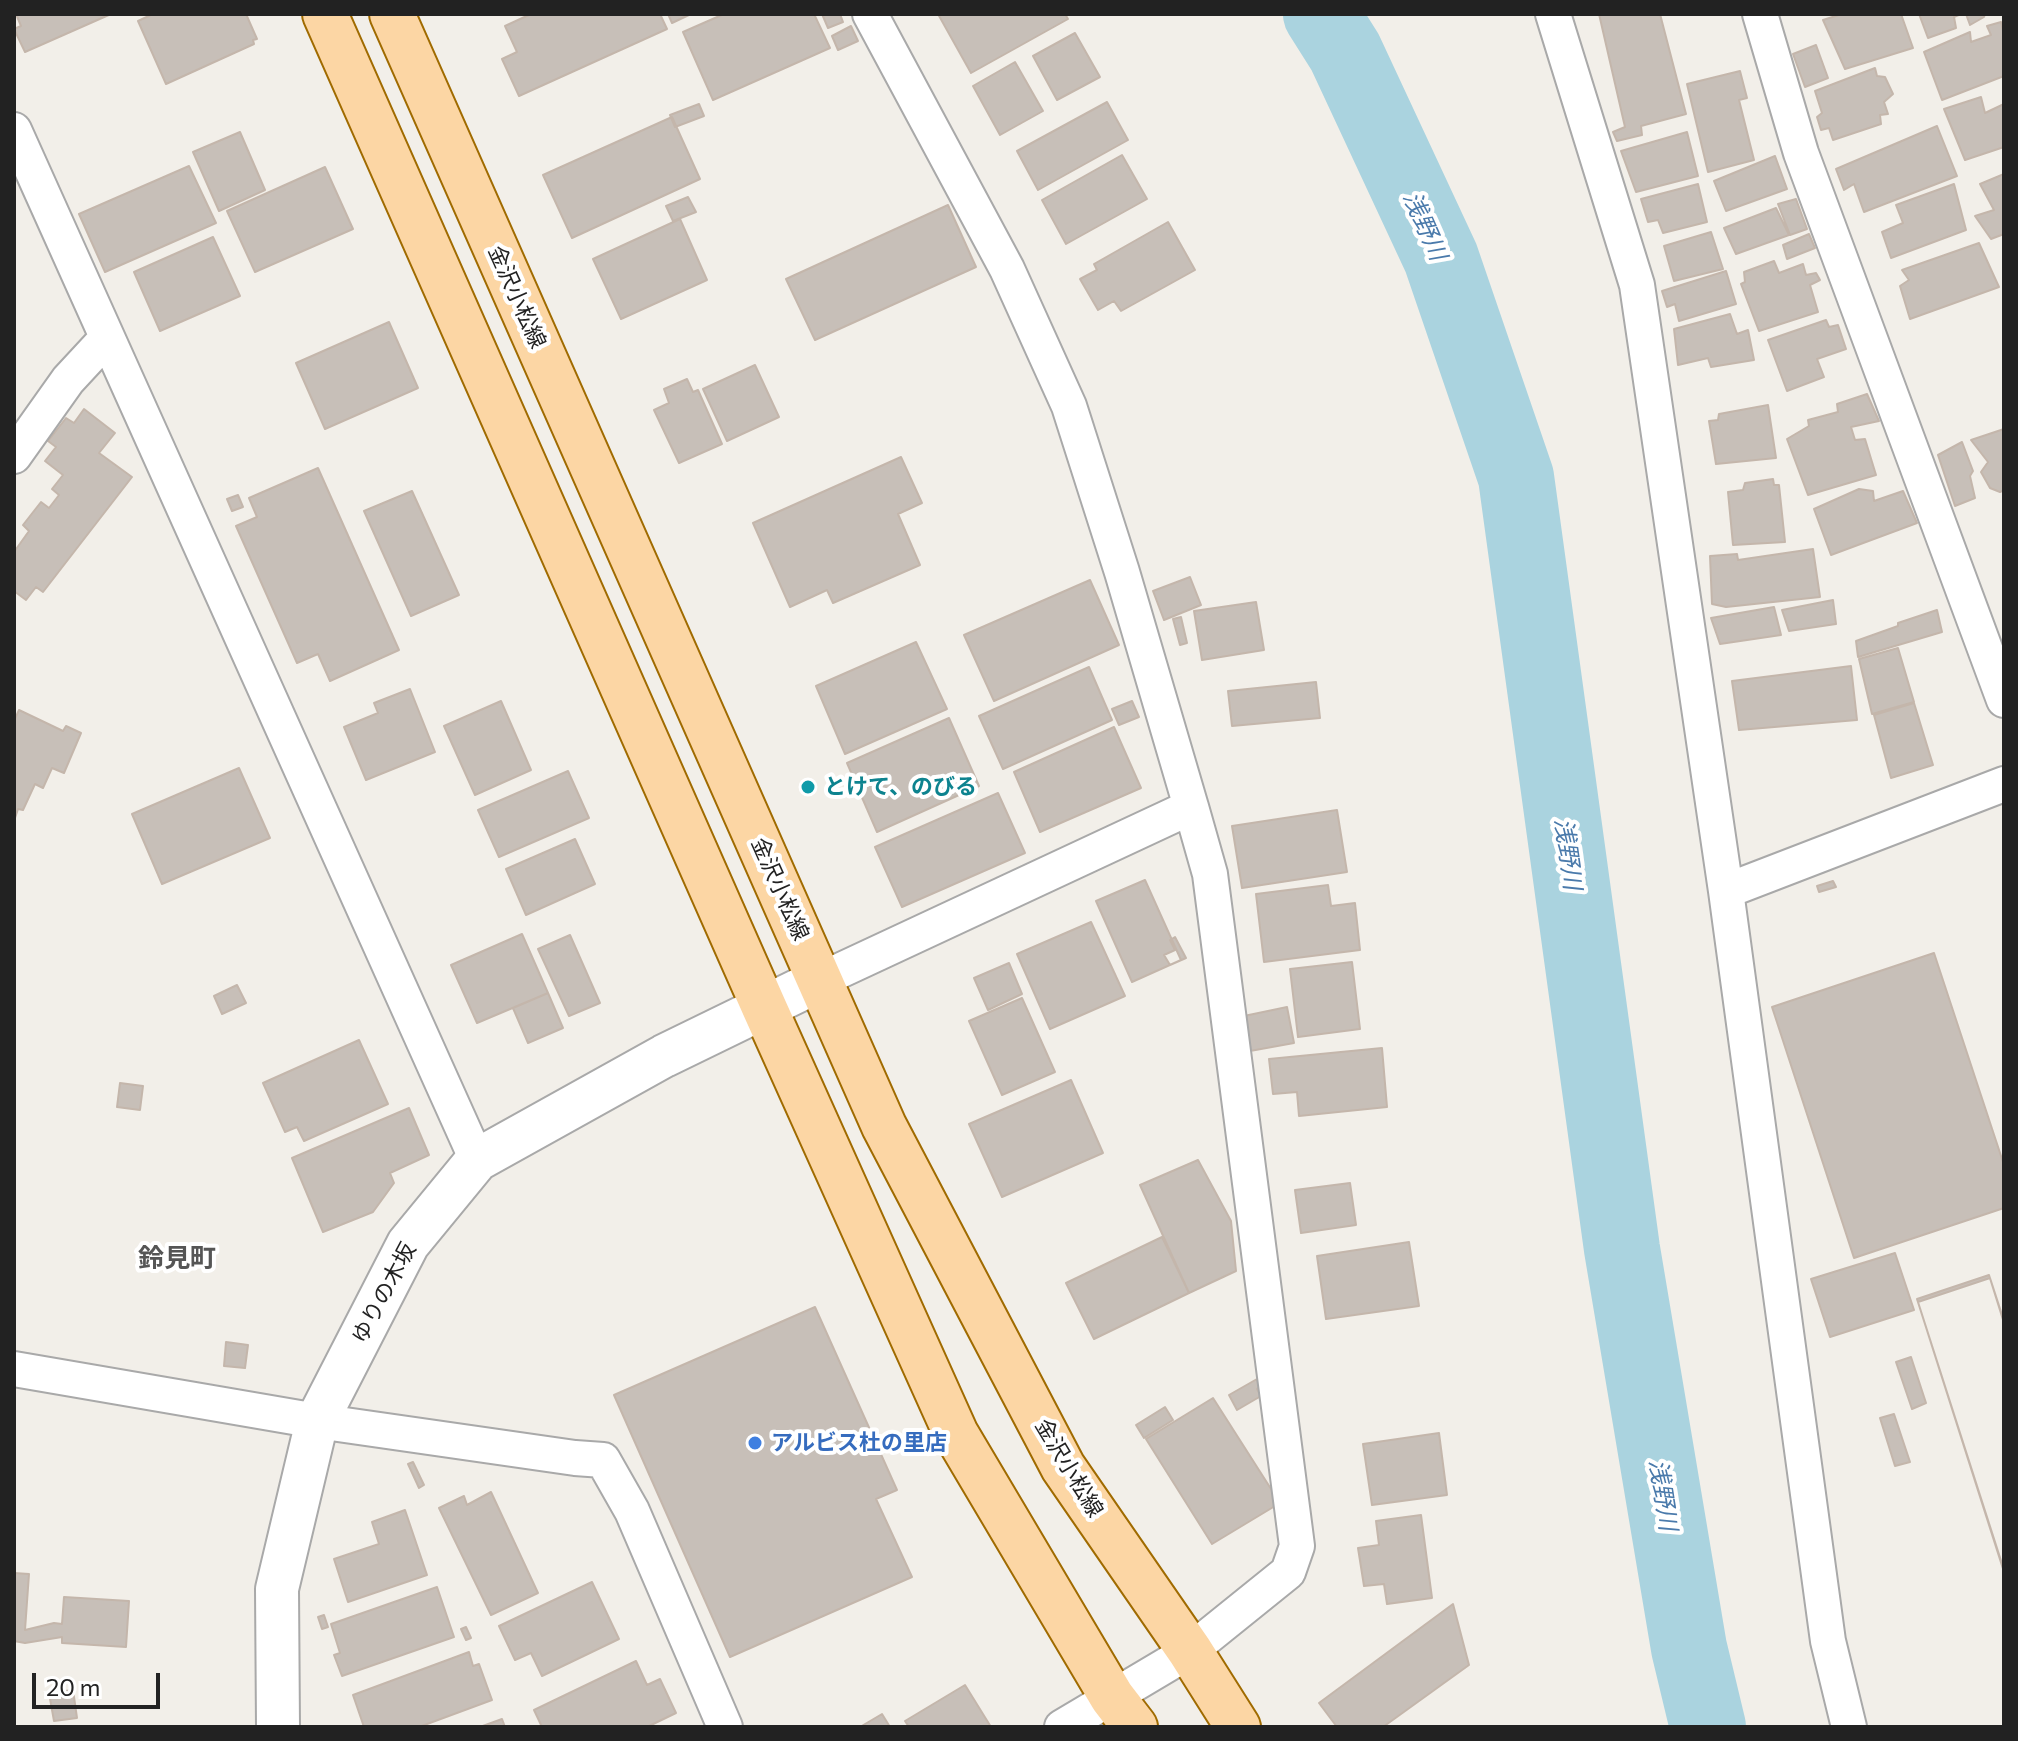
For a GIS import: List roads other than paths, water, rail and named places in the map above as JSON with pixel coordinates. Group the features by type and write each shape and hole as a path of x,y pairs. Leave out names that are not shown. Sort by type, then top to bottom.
{"main road":[{"path":"325,14 956,1434 1124,1712"},
{"name":"金沢小松線","path":"392,14 884,1126 1063,1467 1190,1651 1238,1727"}],"street":[{"path":"870,14 1007,269 1069,406 1122,572 1210,874 1297,1546 1288,1572 1190,1651 1124,1712 1062,1727"},
{"path":"1553,14 1637,285 1726,891 1828,1641 1849,1727"},
{"path":"1760,14 1801,153 2004,700"},
{"path":"14,130 477,1160"},
{"path":"14,456 68,380 106,339"},
{"path":"1726,891 2004,784"},
{"path":"820,980 1191,807"},
{"name":"ゆりの木坂","path":"278,1727 277,1589 317,1421 408,1244 477,1160 664,1056 820,980"},
{"path":"14,1369 317,1421 603,1460 632,1511 725,1727"}],"waterway":[{"name":"浅野川","path":"1321,14 1345,52 1441,258 1516,477 1622,1249 1689,1648 1708,1727"}],"place":[{"name":"とけて、のびる","path":"808,787"},
{"name":"アルビス杜の里店","path":"755,1443"}],"district":[{"name":"鈴見町","path":"177,1258"}]}
